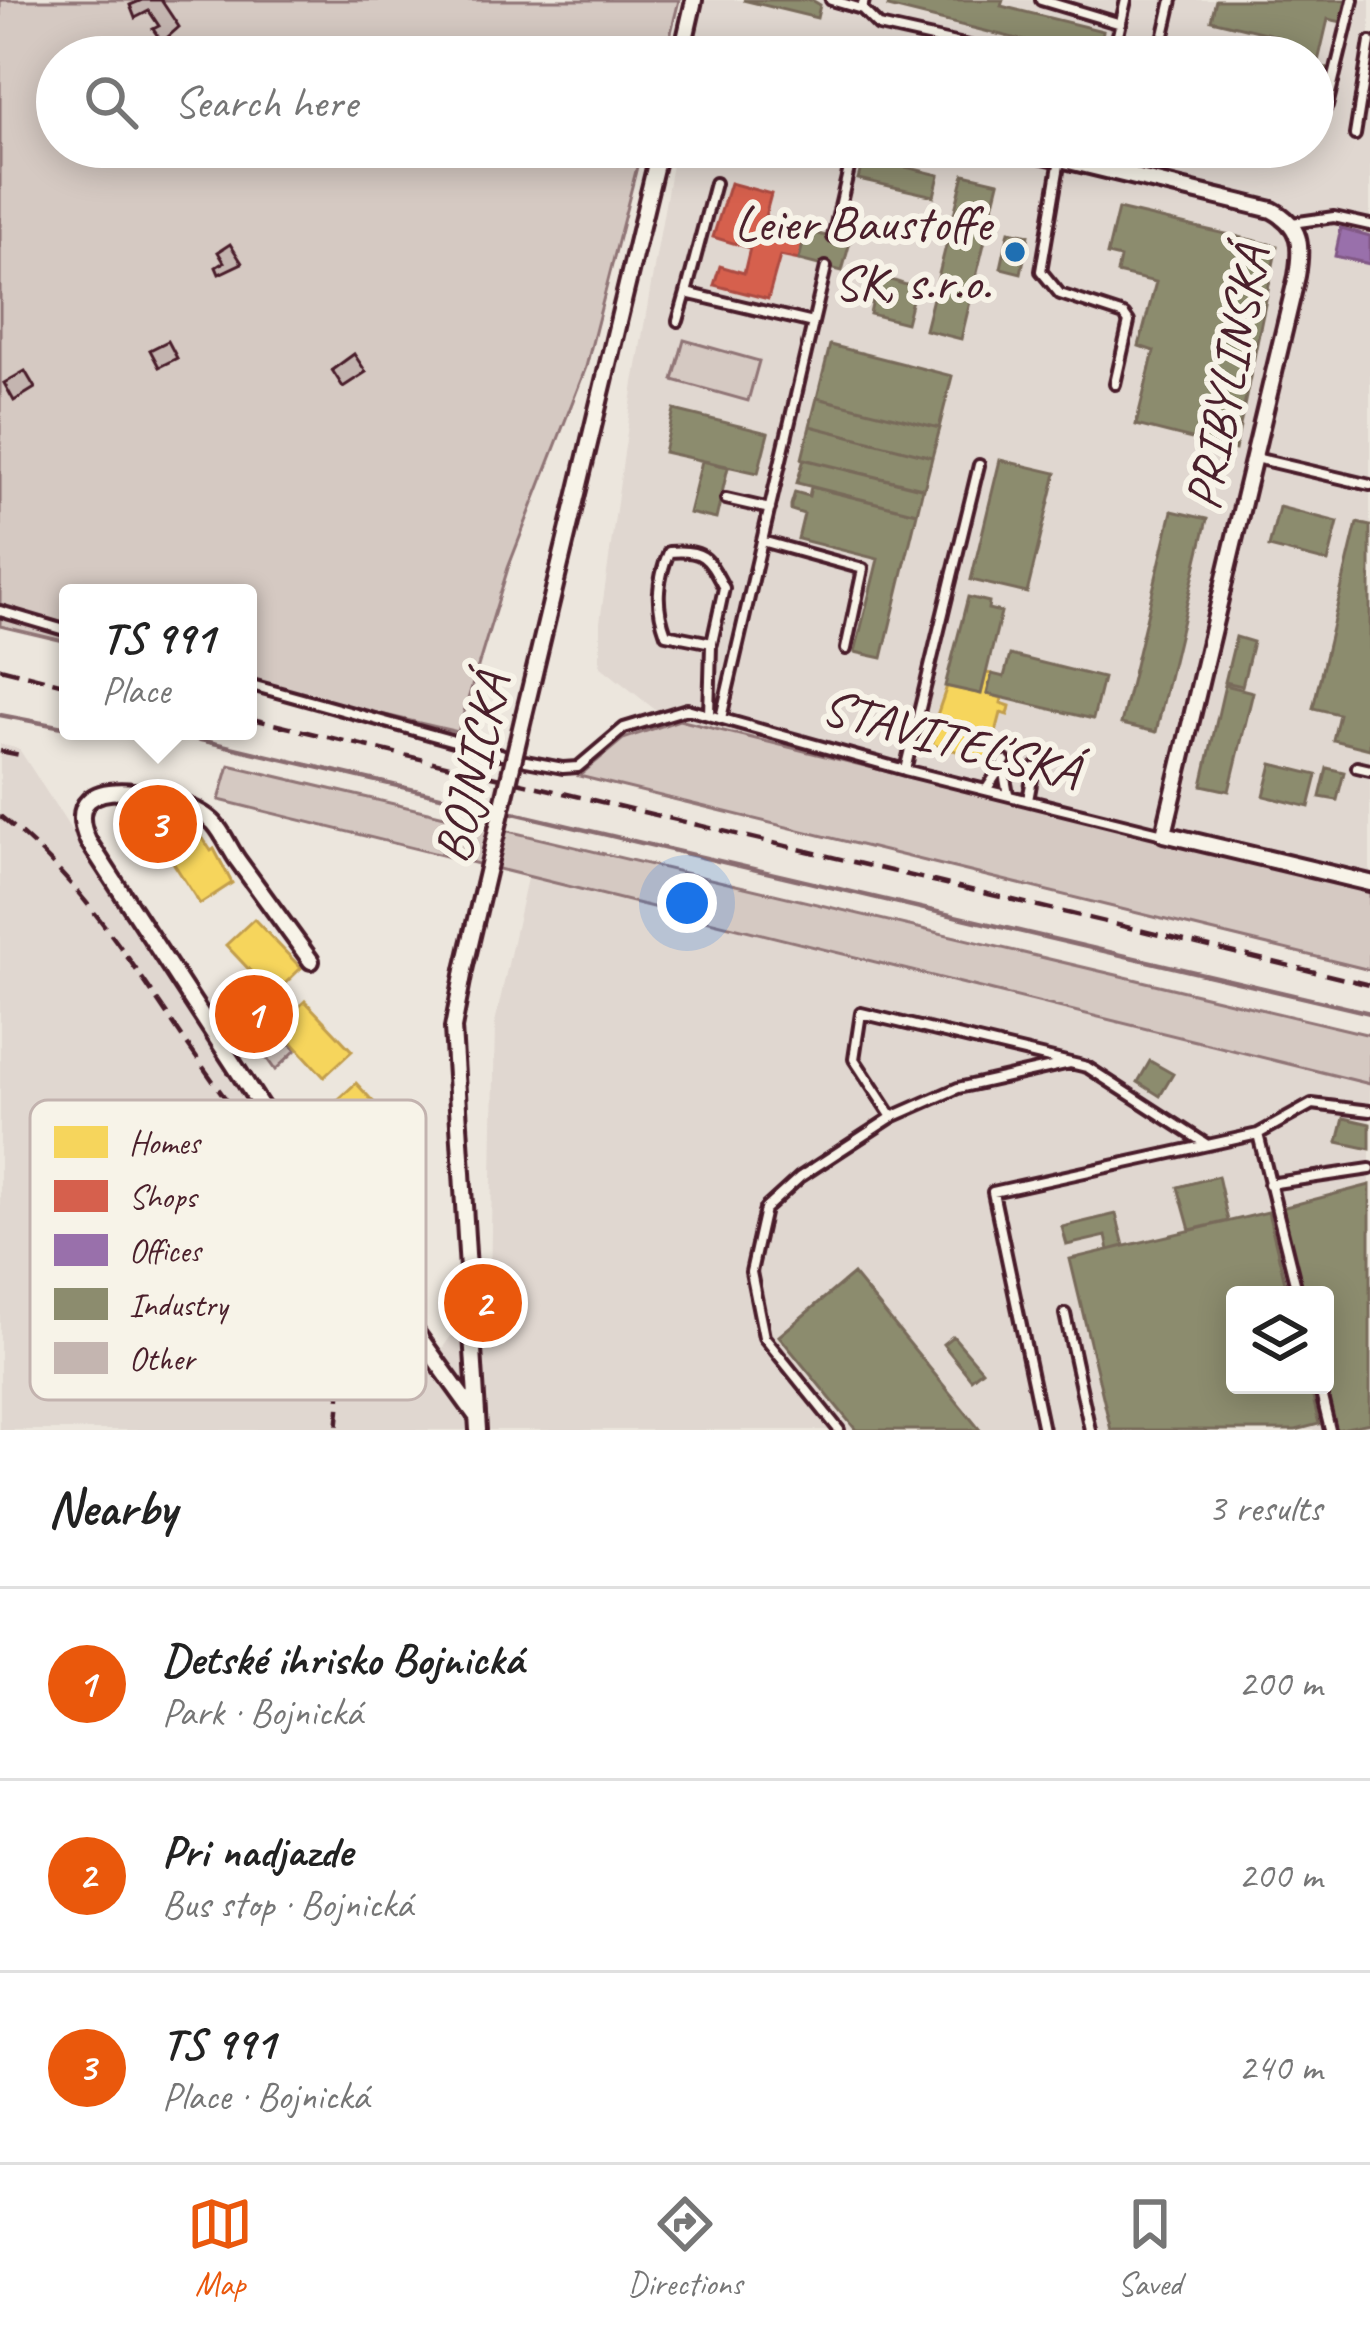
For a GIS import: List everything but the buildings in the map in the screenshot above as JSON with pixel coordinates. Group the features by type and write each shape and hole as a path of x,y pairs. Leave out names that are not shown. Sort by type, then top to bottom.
{"street":[{"path":"686,36 694,0"},
{"name":"BOJNICKÁ","path":"477,1424 453,1028 655,168"},
{"name":"PRIBYLINSKÁ","path":"1100,168 1273,210 1292,223 1300,238 1299,264 1164,834"},
{"name":"BOJNICKÁ","path":"257,1100 88,841 82,814 100,791 116,790 196,811 213,821 310,962"},
{"name":"STAVITEĽSKÁ","path":"1164,834 1370,883"},
{"name":"BOJNICKÁ","path":"426,1351 477,1424"}],"lane":[{"path":"831,0 863,5 879,26 924,36"},
{"path":"1041,0 1121,23"},
{"path":"1118,36 1126,0"},
{"path":"1164,36 1172,0"},
{"path":"1334,77 1353,0"},
{"path":"1355,136 1370,42"},
{"path":"833,237 849,168"},
{"path":"1058,168 1041,271 1060,294 1124,315 1129,322 1115,384"},
{"path":"1131,175 1133,168"},
{"path":"678,321 715,183"},
{"path":"1292,223 1334,217 1370,225"},
{"path":"722,718 826,267"},
{"path":"686,292 813,323"},
{"path":"1254,458 1370,485"},
{"path":"905,770 979,466"},
{"path":"726,499 770,509"},
{"path":"762,541 863,569 846,649"},
{"path":"709,714 712,643 724,588 708,558 690,550 669,552 657,580 659,616 666,634 712,643"},
{"path":"0,611 59,629"},
{"path":"257,686 501,754"},
{"name":"STAVITEĽSKÁ","path":"526,761 571,769 624,728 687,709 905,770 1164,834"},
{"path":"986,790 1004,763 1008,795"},
{"path":"1358,766 1370,770"},
{"path":"1028,800 1034,768"},
{"path":"892,1118 854,1059 862,1013 1087,1066 1206,1144"},
{"path":"839,1430 764,1337 751,1272 765,1209 780,1192 892,1118 958,1088 1070,1063"},
{"path":"1043,1430 993,1192 1258,1134 1312,1104 1370,1111"},
{"path":"1258,1134 1296,1286"},
{"path":"1269,1184 1370,1169"},
{"path":"1065,1314 1090,1430"},
{"path":"1321,1394 1330,1430"}],"shaded area":[{"path":"0,0 679,0 670,36 36,36 36,168 637,168 586,367 508,568 458,732 257,685 257,584 59,584 59,640 0,626"},
{"path":"701,0 1370,0 1370,891 679,720 653,708 600,666 600,622 634,383 671,168 1334,168 1334,36 694,36"},
{"path":"684,340 759,361 748,401 673,380"},
{"path":"679,720 1370,891 1370,970 579,776 623,739"},
{"path":"0,744 19,749 245,1100 30,1100 30,1400 426,1400 426,1367 490,1280 495,1023 527,878 1370,1084 1370,1430 0,1430"},
{"path":"229,765 1370,1035 1370,1084 219,800"},
{"path":"250,972 278,1006 271,1022 296,1050 275,1070 226,1001"}],"waterway":[{"path":"0,715 59,726"},
{"path":"201,740 1370,1013"}],"railway":[{"path":"0,668 59,683"},
{"path":"257,720 1370,985"},
{"path":"0,751 20,755"},
{"path":"0,816 58,869 107,929 227,1100"},
{"path":"337,1430 340,1400"}],"place":[{"name":"Leier Baustoffe SK, s.r.o.","path":"1015,252"},
{"name":"TS 991","path":"158,824"},
{"name":"Detské ihrisko Bojnická","path":"254,1014"},
{"name":"Pri nadjazde","path":"483,1303"}]}
